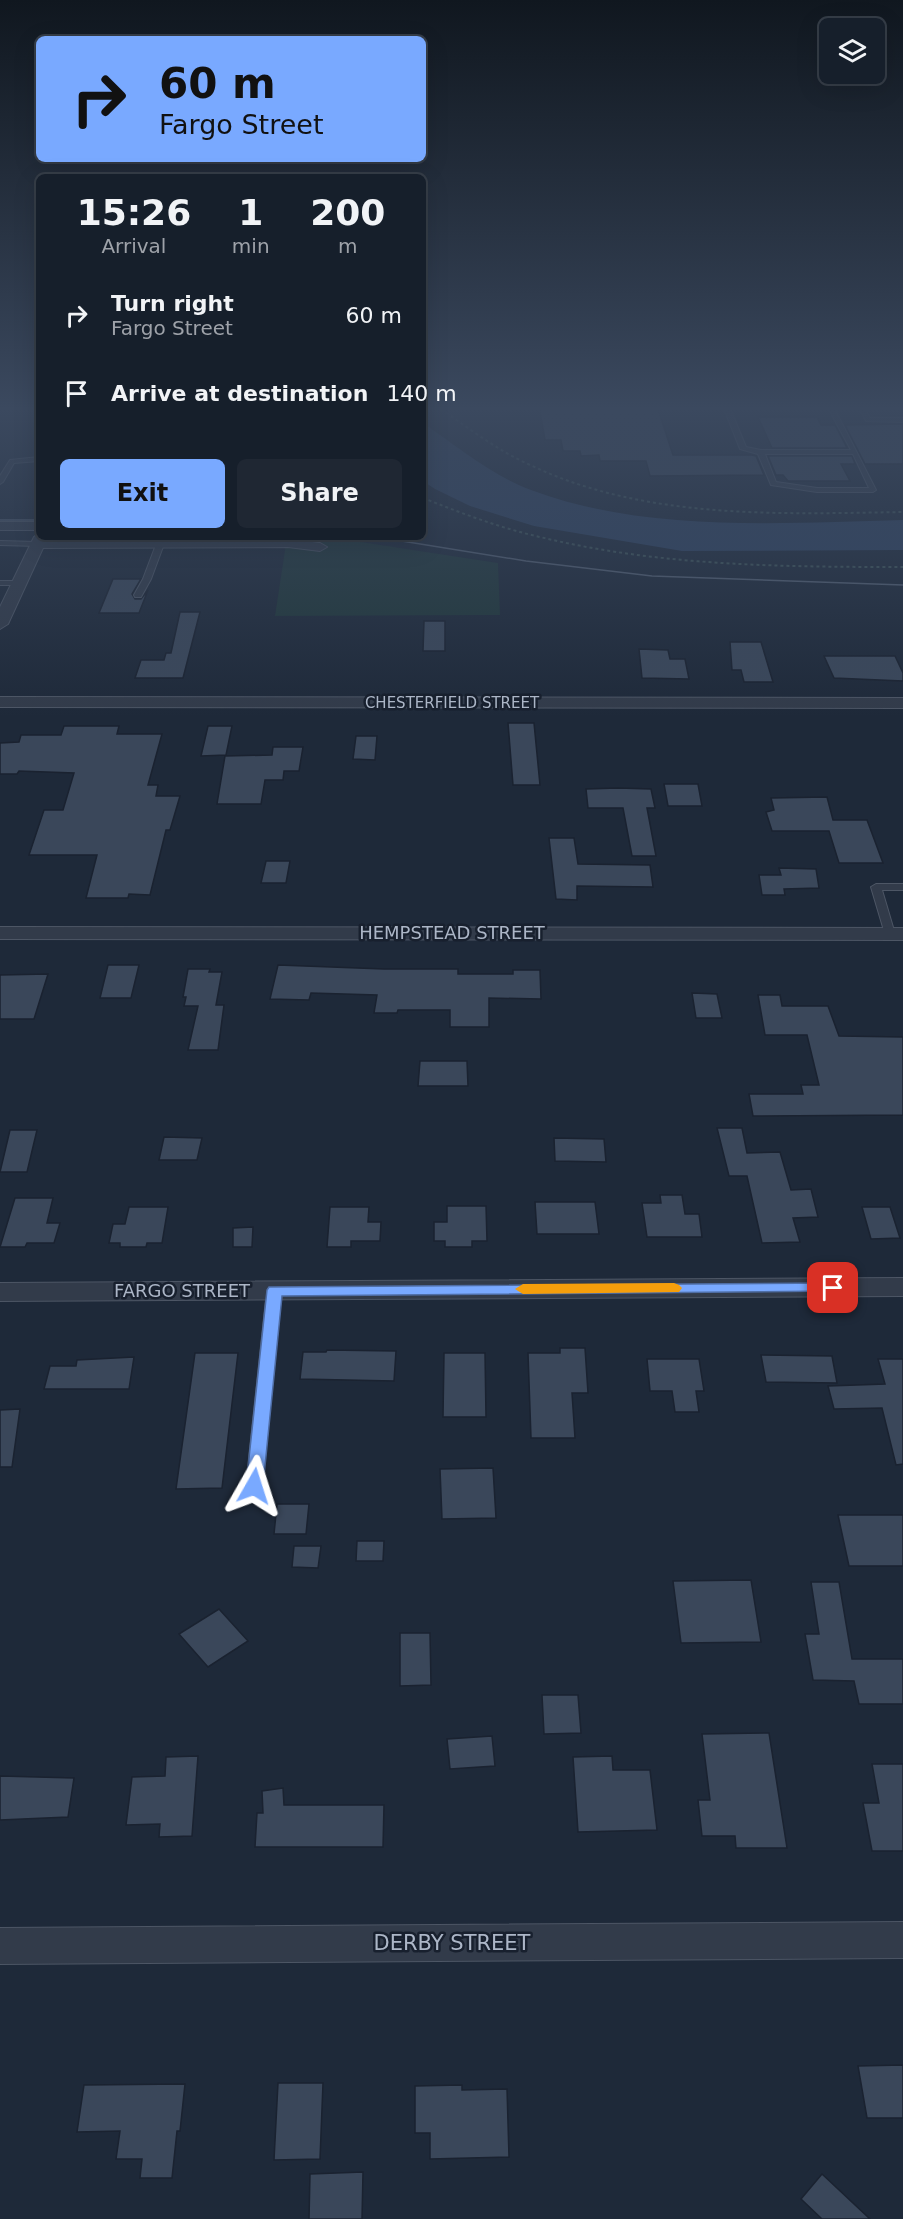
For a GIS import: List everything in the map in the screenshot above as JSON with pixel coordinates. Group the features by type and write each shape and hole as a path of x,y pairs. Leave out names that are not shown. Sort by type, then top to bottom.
{"street":[{"path":"0,516 36,516"},
{"path":"0,526 36,526"},
{"path":"0,624 39,540 160,544 288,543 320,547"},
{"name":"CHESTERFIELD STREET","path":"0,702 903,703"},
{"name":"HEMPSTEAD STREET","path":"0,933 897,934"},
{"name":"FARGO STREET","path":"0,1292 903,1287"},
{"name":"DERBY STREET","path":"0,1946 903,1940"}],"lane":[{"path":"0,543 39,540"},
{"path":"138,596 160,544"},
{"path":"0,583 20,583"},
{"path":"897,934 876,887 903,887"},
{"path":"254,1486 274,1290"}],"path":[{"path":"451,510 505,528 559,542 629,554 741,566 903,567"},
{"path":"710,510 785,514 903,512"}],"green space":[{"path":"287,540 348,540 498,563 500,615 275,616"}],"water":[{"path":"481,510 603,510 667,519 715,522 810,523 903,520 903,550 682,551 534,526"}],"building":[{"path":"113,579 141,579 132,594 135,599 141,599 148,590 139,613 99,613"},
{"path":"180,612 200,612 183,678 135,678 141,660 164,660 166,653 171,653"},
{"path":"424,621 445,621 445,651 423,651"},
{"path":"730,642 761,642 773,682 744,682 741,670 732,670"},
{"path":"639,649 668,650 670,659 685,659 689,679 642,678"},
{"path":"824,656 895,656 903,673 903,681 834,678"},
{"path":"508,723 534,723 540,785 513,785"},
{"path":"64,726 119,726 117,734 162,734 148,785 158,785 156,796 180,796 170,830 166,830 150,895 129,894 128,898 86,898 97,855 29,855 44,810 63,810 74,773 19,771 17,774 0,774 0,743 19,742 21,735 61,735"},
{"path":"208,726 232,726 226,755 201,756"},
{"path":"356,736 377,736 375,760 353,759"},
{"path":"273,747 303,747 299,771 284,771 283,780 265,780 261,804 217,804 225,756 272,755"},
{"path":"664,784 698,784 702,806 668,806"},
{"path":"586,789 651,789 655,808 647,808 656,856 632,856 623,808 588,808"},
{"path":"827,797 833,820 867,820 883,863 839,863 829,831 772,831 766,812 774,810 771,798"},
{"path":"549,838 574,838 578,864 650,865 653,887 577,886 577,900 556,899"},
{"path":"266,861 290,861 286,883 261,883"},
{"path":"779,868 816,869 819,888 784,889 785,895 762,895 759,875 781,875"},
{"path":"108,965 139,965 131,998 100,998"},
{"path":"278,965 458,969 458,974 513,974 513,970 540,970 541,999 489,998 489,1027 450,1027 450,1010 398,1010 397,1013 374,1013 377,995 311,993 309,1000 270,999"},
{"path":"188,969 210,969 209,972 222,972 216,1005 224,1005 218,1050 188,1050 198,1006 184,1006 186,997 183,997"},
{"path":"48,974 34,1019 0,1019 0,975"},
{"path":"692,993 717,994 722,1018 696,1018"},
{"path":"758,995 780,995 782,1006 828,1006 839,1036 903,1037 903,1115 753,1116 749,1094 803,1094 801,1085 819,1085 807,1035 765,1035"},
{"path":"420,1061 467,1061 468,1086 418,1086"},
{"path":"717,1128 742,1128 747,1153 780,1152 791,1190 811,1189 818,1217 793,1218 800,1242 762,1243 747,1176 729,1176"},
{"path":"10,1130 37,1130 27,1172 0,1172"},
{"path":"164,1137 202,1138 197,1160 159,1160"},
{"path":"554,1138 604,1139 606,1162 555,1161"},
{"path":"660,1195 682,1195 685,1214 699,1214 702,1237 647,1237 642,1203 661,1203"},
{"path":"15,1198 53,1198 47,1223 60,1223 54,1243 27,1243 25,1247 0,1247"},
{"path":"535,1202 595,1202 599,1234 537,1234"},
{"path":"447,1206 486,1206 487,1241 472,1241 472,1247 445,1247 445,1241 434,1241 434,1222 447,1222"},
{"path":"129,1207 168,1207 162,1243 147,1243 146,1247 120,1247 120,1243 109,1243 113,1224 125,1224"},
{"path":"330,1207 369,1207 368,1222 381,1222 380,1241 351,1241 351,1247 327,1247"},
{"path":"862,1207 890,1207 900,1238 871,1239"},
{"path":"253,1227 252,1247 233,1247 233,1228"},
{"path":"560,1348 585,1348 588,1393 572,1393 575,1438 531,1438 528,1353 560,1353"},
{"path":"327,1350 396,1351 394,1381 300,1379 303,1352 326,1352"},
{"path":"195,1353 238,1353 222,1488 176,1489"},
{"path":"444,1353 485,1353 486,1417 443,1417"},
{"path":"761,1355 832,1356 837,1383 766,1382"},
{"path":"134,1357 129,1389 44,1389 50,1366 76,1366 77,1360"},
{"path":"647,1359 699,1359 704,1391 696,1391 699,1412 675,1412 672,1391 650,1391"},
{"path":"878,1359 903,1359 903,1464 896,1465 882,1408 834,1409 828,1386 885,1384"},
{"path":"20,1409 12,1467 0,1467 0,1410"},
{"path":"493,1468 496,1518 442,1519 440,1469"},
{"path":"277,1504 309,1504 306,1534 274,1534"},
{"path":"838,1515 903,1515 903,1566 849,1566"},
{"path":"357,1541 384,1541 383,1561 356,1561"},
{"path":"294,1546 321,1546 318,1568 292,1567"},
{"path":"751,1580 761,1642 681,1643 673,1581"},
{"path":"811,1582 839,1582 852,1659 903,1659 903,1704 859,1704 854,1681 813,1680 805,1634 819,1634"},
{"path":"219,1609 248,1641 208,1667 179,1634"},
{"path":"400,1633 430,1633 431,1685 400,1686"},
{"path":"542,1695 578,1695 581,1733 544,1734"},
{"path":"769,1733 787,1848 736,1848 735,1836 702,1836 698,1800 710,1800 702,1734"},
{"path":"492,1736 495,1766 450,1769 447,1739"},
{"path":"198,1756 192,1836 159,1837 160,1824 126,1825 132,1777 165,1776 166,1757"},
{"path":"612,1756 613,1770 650,1770 657,1830 578,1832 573,1757"},
{"path":"872,1764 903,1764 903,1851 872,1851 863,1803 879,1803"},
{"path":"0,1776 74,1778 68,1817 0,1820"},
{"path":"283,1788 284,1805 384,1805 383,1847 255,1847 257,1813 263,1813 262,1791"},
{"path":"903,2065 903,2118 867,2118 858,2066"},
{"path":"278,2083 323,2083 320,2159 274,2160"},
{"path":"185,2084 172,2178 140,2178 142,2159 116,2159 120,2131 77,2132 84,2085"},
{"path":"462,2085 462,2090 507,2089 509,2157 430,2159 430,2133 415,2133 415,2086"},
{"path":"363,2172 362,2219 309,2219 310,2174"},
{"path":"822,2174 870,2219 822,2219 801,2199"}],"tram line":[{"path":"0,520 36,520"},
{"path":"396,540 526,561 652,576 903,585"}],"slow traffic":[{"path":"523,1289 674,1288"}],"route":[{"path":"254,1486 274,1290 833,1288"}]}
